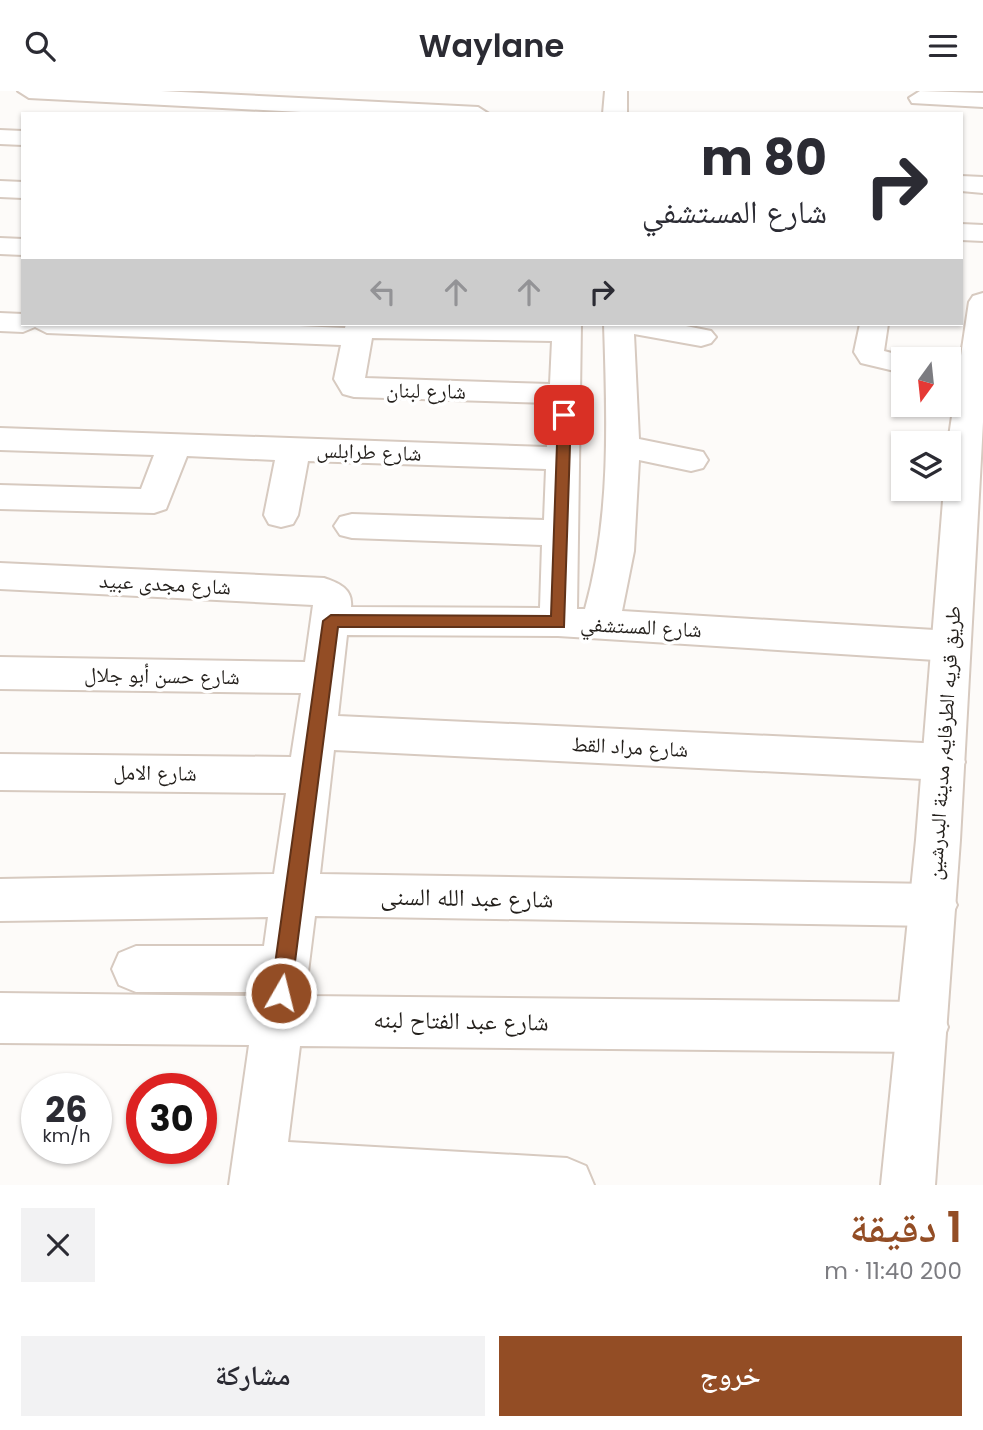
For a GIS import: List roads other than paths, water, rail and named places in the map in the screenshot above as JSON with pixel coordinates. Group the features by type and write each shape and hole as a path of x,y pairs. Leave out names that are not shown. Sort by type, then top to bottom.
{"street":[{"path":"29,91 342,104 451,112"},
{"path":"615,112 616,91"},
{"path":"920,98 983,100"},
{"path":"0,137 21,138"},
{"path":"963,184 983,185"},
{"path":"0,189 21,190"},
{"path":"963,232 983,233"},
{"path":"0,246 21,247"},
{"name":"طريق قريه الطرفايه, مدينة البدرشين","path":"961,371 983,302"},
{"path":"0,322 21,323"},
{"path":"151,326 359,330 567,329 558,622"},
{"path":"599,625 615,567 625,480 620,326"},
{"path":"657,326 701,337"},
{"path":"874,326 869,347 872,357 891,361"},
{"path":"344,417 359,330"},
{"name":"شارع لبنان","path":"350,384 365,389 565,394"},
{"name":"طريق قريه الطرفايه, مدينة البدرشين","path":"908,1185 934,905 944,762 957,528 959,417"},
{"name":"شارع طرابلس","path":"0,439 563,459"},
{"path":"0,497 154,501 174,445"},
{"path":"624,446 691,460"},
{"path":"281,515 294,449"},
{"path":"352,526 561,533"},
{"name":"شارع مجدى عبيد","path":"0,576 330,608"},
{"path":"330,608 324,678 257,1176 567,1185"},
{"name":"شارع المستشفي","path":"330,608 951,646"},
{"name":"شارع حسن أبو جلال","path":"0,673 324,678"},
{"name":"شارع مراد القط","path":"313,753 944,762"},
{"name":"شارع الامل","path":"0,772 313,753"},
{"name":"شارع عبد الله السنى","path":"0,900 294,895 934,905"},
{"path":"136,969 285,969"},
{"name":"شارع عبد الفتاح لبنه","path":"0,1018 278,1018 923,1027"}]}
